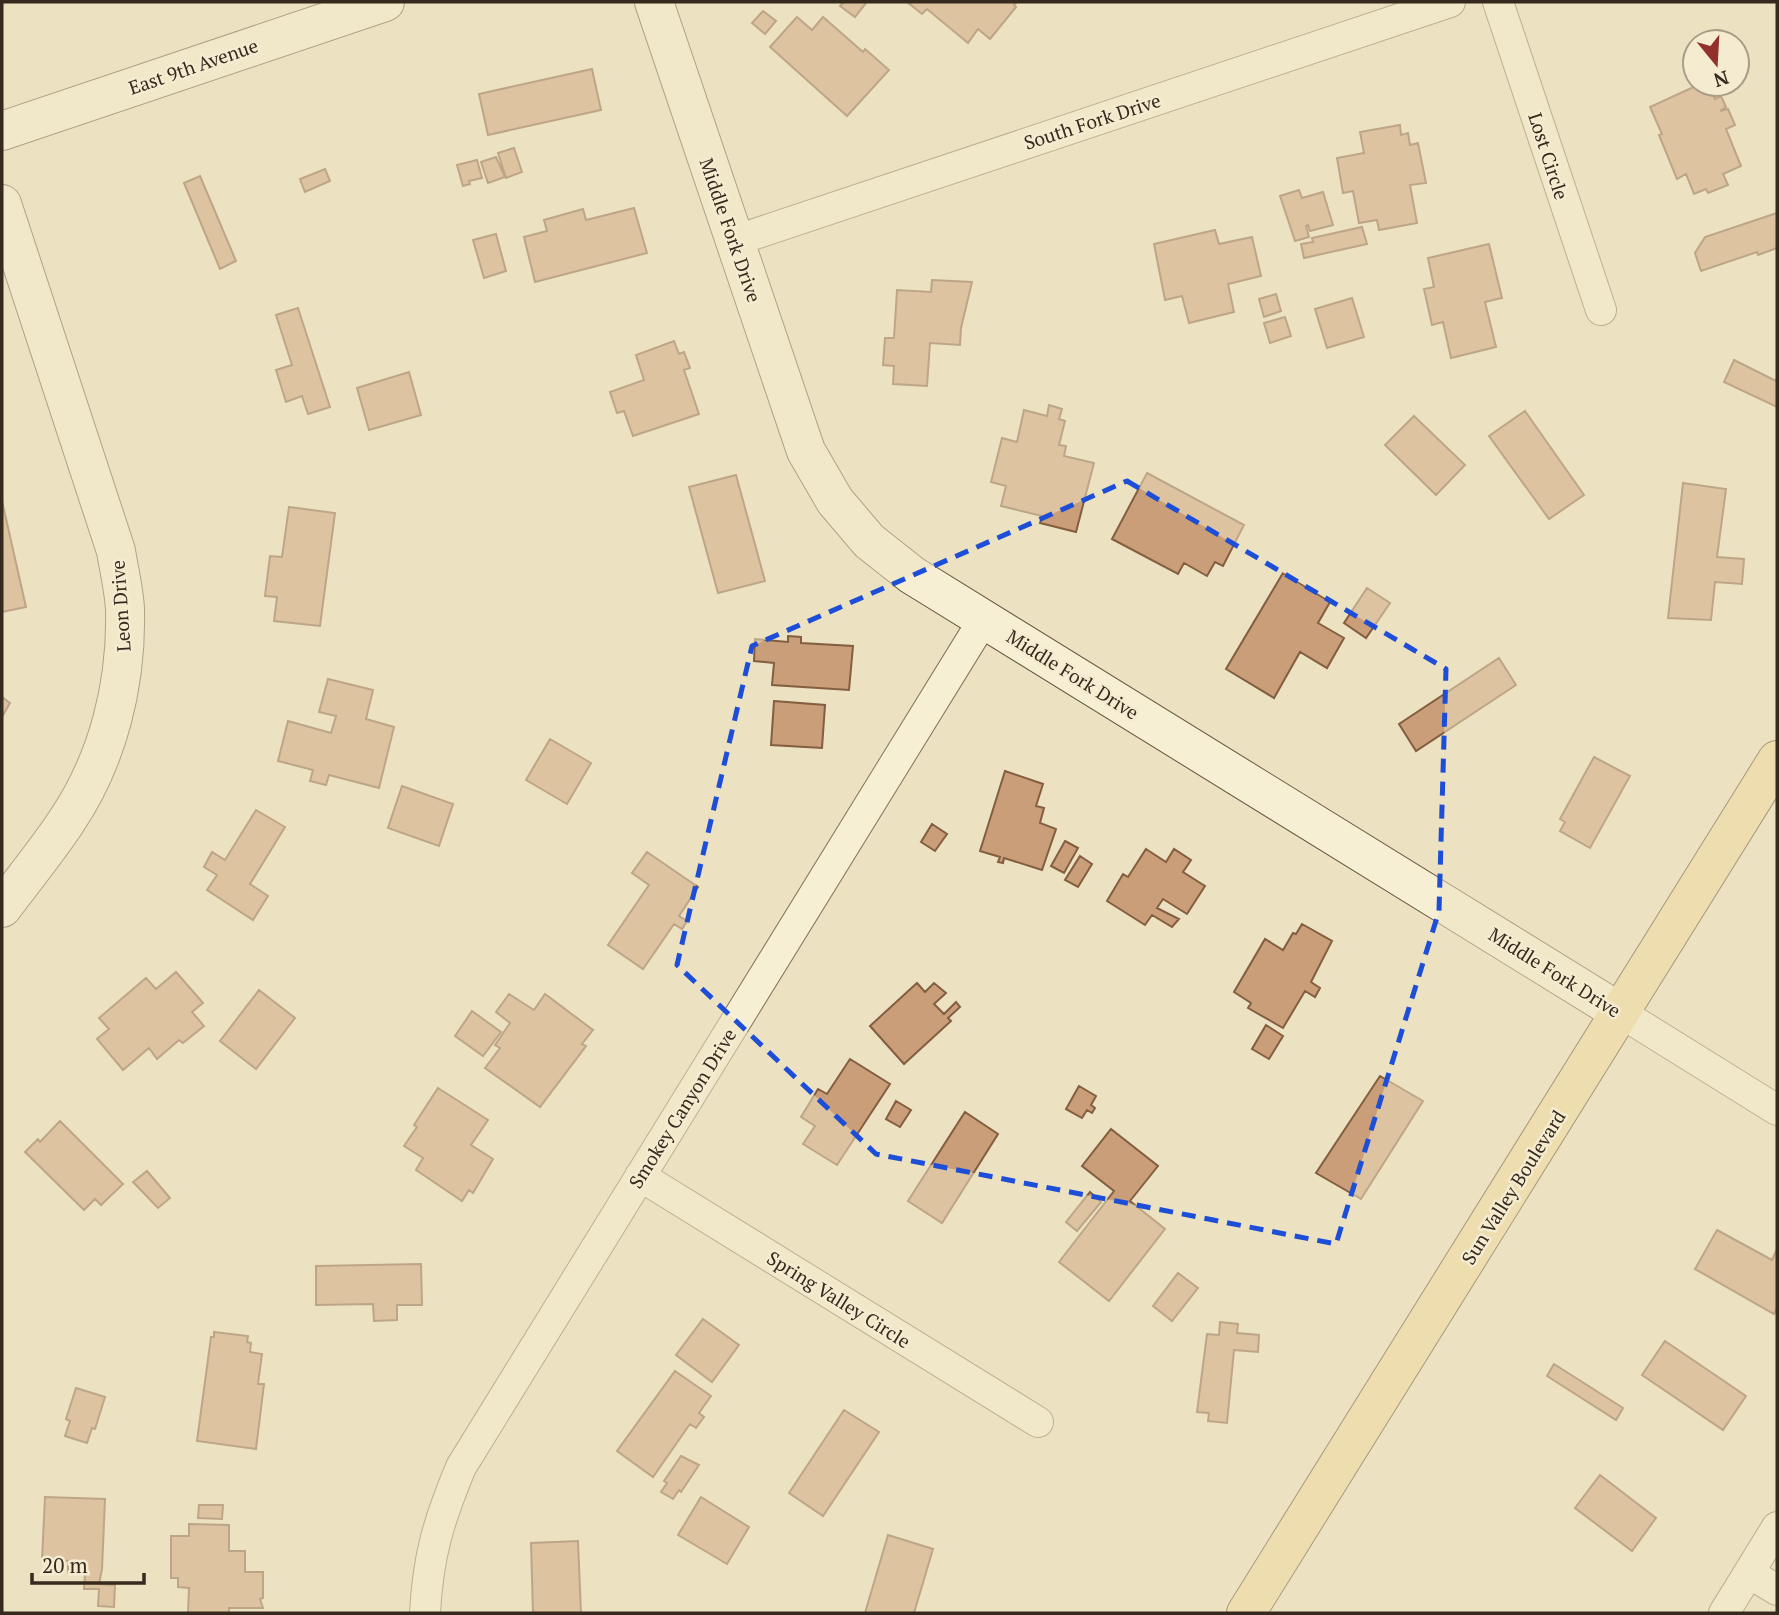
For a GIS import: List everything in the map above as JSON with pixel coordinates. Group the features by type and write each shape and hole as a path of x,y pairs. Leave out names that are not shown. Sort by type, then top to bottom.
{"main road":[{"name":"Sun Valley Boulevard","path":"1246,1613 1777,760"}],"street":[{"name":"East 9th Avenue","path":"2,131 385,2"},
{"name":"Middle Fork Drive","path":"654,2 806,451 835,501 869,541 912,575 1777,1110"},
{"name":"South Fork Drive","path":"734,241 1450,2"},
{"name":"Lost Circle","path":"1498,2 1601,310"},
{"name":"Leon Drive","path":"2,204 117,551 125,607 124,660 116,708 93,775 67,821 2,908"},
{"name":"Smokey Canyon Drive","path":"425,1613 427,1571 440,1517 461,1467 984,619"},
{"name":"Spring Valley Circle","path":"640,1175 1038,1422"},
{"path":"1724,1613 1777,1527"},
{"path":"1749,1573 1777,1590"}],"highlighted area":[{"path":"1127,481 1446,669 1439,911 1336,1244 876,1154 677,965 752,646"}],"building":[{"path":"844,2 866,3 855,17 840,6"},
{"path":"907,2 1017,2 1014,5 1016,7 990,39 978,29 968,43 927,9 922,14"},
{"path":"763,11 776,21 765,34 752,23"},
{"path":"797,17 812,30 823,17 863,52 865,49 889,70 847,116 770,47"},
{"path":"592,69 601,110 488,135 479,94"},
{"path":"1681,93 1681,98 1722,98 1726,107 1720,111 1728,109 1735,125 1726,129 1741,166 1723,174 1728,185 1708,193 1706,189 1694,194 1686,174 1677,179 1650,107"},
{"path":"1400,125 1401,135 1408,133 1410,145 1418,143 1426,183 1410,185 1417,223 1379,230 1377,220 1359,223 1353,191 1343,193 1337,158 1364,153 1360,132"},
{"path":"514,148 522,172 506,178 498,153"},
{"path":"496,157 505,177 488,183 481,162"},
{"path":"477,160 482,178 469,181 470,184 463,186 457,165"},
{"path":"325,169 330,181 305,192 300,179"},
{"path":"200,176 236,261 220,269 184,183"},
{"path":"1299,190 1302,198 1323,192 1333,225 1310,231 1308,225 1309,237 1295,241 1280,196"},
{"path":"634,208 647,253 535,282 524,237 547,231 544,220 583,209 586,220"},
{"path":"1777,213 1777,248 1701,271 1695,253 1705,237"},
{"path":"1362,227 1367,244 1304,258 1301,244 1313,242 1312,238"},
{"path":"1215,230 1219,244 1252,237 1261,276 1228,284 1234,312 1189,323 1182,296 1165,300 1154,244"},
{"path":"496,234 506,271 484,278 473,240"},
{"path":"1489,244 1502,298 1485,302 1496,347 1451,358 1443,322 1432,325 1424,289 1434,287 1428,258"},
{"path":"932,280 972,282 961,328 960,345 930,343 927,386 893,384 894,366 883,365 885,338 894,338 897,290 931,292"},
{"path":"1276,294 1281,311 1264,317 1259,299"},
{"path":"1352,298 1364,337 1327,348 1315,309"},
{"path":"298,308 330,407 308,414 302,396 286,402 276,370 292,365 276,315"},
{"path":"1285,317 1291,336 1270,343 1264,323"},
{"path":"674,341 679,354 684,352 690,368 684,370 699,414 633,436 624,411 617,413 610,392 644,380 636,355"},
{"path":"1734,360 1776,381 1777,378 1777,407 1724,382"},
{"path":"409,372 421,415 369,430 357,388"},
{"path":"1049,405 1062,409 1059,419 1065,421 1059,445 1066,446 1064,456 1094,463 1076,532 1040,523 1042,516 1001,506 1006,486 991,482 1002,438 1017,442 1024,410 1047,416"},
{"path":"1525,411 1584,495 1549,519 1489,436"},
{"path":"1414,416 1465,465 1436,495 1385,445"},
{"path":"1147,473 1244,525 1223,566 1215,562 1207,576 1184,563 1178,574 1112,539"},
{"path":"736,475 765,581 718,593 689,487"},
{"path":"1683,483 1726,489 1717,557 1744,559 1742,584 1715,582 1711,620 1668,618"},
{"path":"2,501 26,607 2,612"},
{"path":"289,507 335,513 320,626 274,621 277,597 265,596 270,556 282,557"},
{"path":"1283,573 1330,602 1318,623 1344,638 1327,668 1300,652 1274,698 1226,669"},
{"path":"1367,588 1390,603 1366,638 1344,623"},
{"path":"788,636 801,637 801,643 853,646 849,690 772,685 774,663 754,661 755,639 788,642"},
{"path":"1499,658 1516,685 1416,751 1399,724"},
{"path":"328,679 373,690 366,719 394,727 379,788 329,775 326,785 310,781 313,770 278,761 288,721 331,733 336,716 319,712"},
{"path":"2,697 10,703 2,717"},
{"path":"774,701 825,705 822,748 771,745"},
{"path":"550,739 591,763 567,804 526,780"},
{"path":"1594,757 1630,776 1590,848 1560,831 1565,822 1560,819"},
{"path":"1005,771 1043,784 1036,806 1044,808 1040,823 1056,829 1042,870 1004,858 1003,863 998,862 1000,857 980,851"},
{"path":"402,786 453,804 439,846 388,828"},
{"path":"256,810 285,827 250,884 268,896 253,920 207,890 217,875 204,867 212,852 225,860"},
{"path":"932,824 947,834 935,851 921,842"},
{"path":"1065,841 1078,848 1064,873 1051,866"},
{"path":"1146,849 1166,862 1174,849 1191,860 1183,872 1205,886 1187,914 1163,899 1157,908 1179,919 1172,927 1152,915 1145,925 1107,901 1123,874 1128,877"},
{"path":"647,852 698,887 679,916 687,921 682,929 674,924 643,969 608,945 649,885 632,873"},
{"path":"1080,856 1092,864 1078,887 1065,880"},
{"path":"1302,924 1332,941 1311,982 1320,988 1315,997 1305,991 1283,1028 1248,1008 1251,1003 1234,992 1265,939 1283,950"},
{"path":"176,972 203,1003 192,1012 204,1026 183,1043 179,1040 157,1059 149,1048 123,1070 97,1039 109,1029 99,1018 146,978 156,989"},
{"path":"917,983 925,992 934,983 946,993 934,1004 944,1014 956,1002 960,1007 948,1018 951,1021 904,1064 870,1026"},
{"path":"259,990 295,1018 256,1069 220,1041"},
{"path":"509,994 534,1010 545,994 593,1030 582,1044 586,1046 540,1107 485,1068 500,1048 495,1045 510,1023 496,1012"},
{"path":"472,1011 501,1032 483,1056 455,1036"},
{"path":"1266,1025 1283,1036 1269,1059 1252,1049"},
{"path":"850,1059 890,1084 837,1165 803,1144 815,1126 801,1117 818,1089 827,1094"},
{"path":"1380,1076 1423,1101 1361,1199 1316,1173"},
{"path":"1079,1086 1096,1096 1091,1105 1095,1108 1092,1113 1087,1110 1082,1118 1066,1109"},
{"path":"438,1088 488,1120 471,1145 493,1159 473,1193 469,1190 462,1201 416,1170 423,1158 404,1146"},
{"path":"896,1101 911,1110 900,1127 886,1119"},
{"path":"965,1112 998,1134 942,1223 908,1201"},
{"path":"60,1121 123,1184 101,1205 95,1199 84,1210 25,1152 38,1139 40,1142"},
{"path":"1111,1129 1158,1166 1130,1201 1165,1229 1109,1301 1059,1262 1114,1191 1082,1166"},
{"path":"147,1171 170,1198 158,1208 133,1182"},
{"path":"1090,1192 1101,1202 1077,1231 1066,1222"},
{"path":"1717,1230 1772,1260 1777,1249 1777,1308 1774,1314 1695,1269"},
{"path":"421,1264 422,1305 397,1305 397,1320 374,1321 373,1304 316,1305 316,1266"},
{"path":"1178,1273 1198,1288 1172,1321 1153,1306"},
{"path":"703,1319 739,1345 712,1382 676,1355"},
{"path":"1220,1322 1238,1324 1237,1333 1259,1335 1258,1352 1234,1350 1227,1423 1208,1421 1209,1413 1197,1412 1207,1334 1219,1335"},
{"path":"214,1332 248,1336 247,1342 251,1343 250,1352 262,1354 258,1384 264,1384 256,1449 197,1441 211,1337 214,1337"},
{"path":"1665,1341 1746,1396 1723,1430 1642,1375"},
{"path":"1554,1364 1623,1408 1616,1420 1547,1376"},
{"path":"675,1371 711,1396 699,1413 704,1417 696,1428 690,1424 653,1477 617,1451"},
{"path":"76,1388 105,1397 95,1429 92,1428 87,1443 65,1436 70,1421 66,1419"},
{"path":"844,1410 879,1432 823,1516 789,1493"},
{"path":"681,1456 699,1465 681,1492 679,1490 673,1499 661,1492 667,1483 664,1481"},
{"path":"1600,1475 1656,1518 1632,1551 1575,1508"},
{"path":"45,1497 105,1499 99,1584 115,1585 114,1607 98,1606 99,1589 84,1589 85,1574 68,1573 68,1561 42,1560"},
{"path":"701,1497 749,1527 727,1564 678,1535"},
{"path":"199,1505 223,1505 222,1519 198,1518"},
{"path":"189,1524 229,1525 229,1551 245,1551 245,1572 263,1572 263,1598 260,1599 263,1608 229,1608 229,1613 188,1613 189,1588 178,1587 178,1578 171,1578 171,1536 189,1536"},
{"path":"888,1535 933,1549 914,1613 865,1613"},
{"path":"578,1541 581,1613 533,1613 531,1543"}]}
